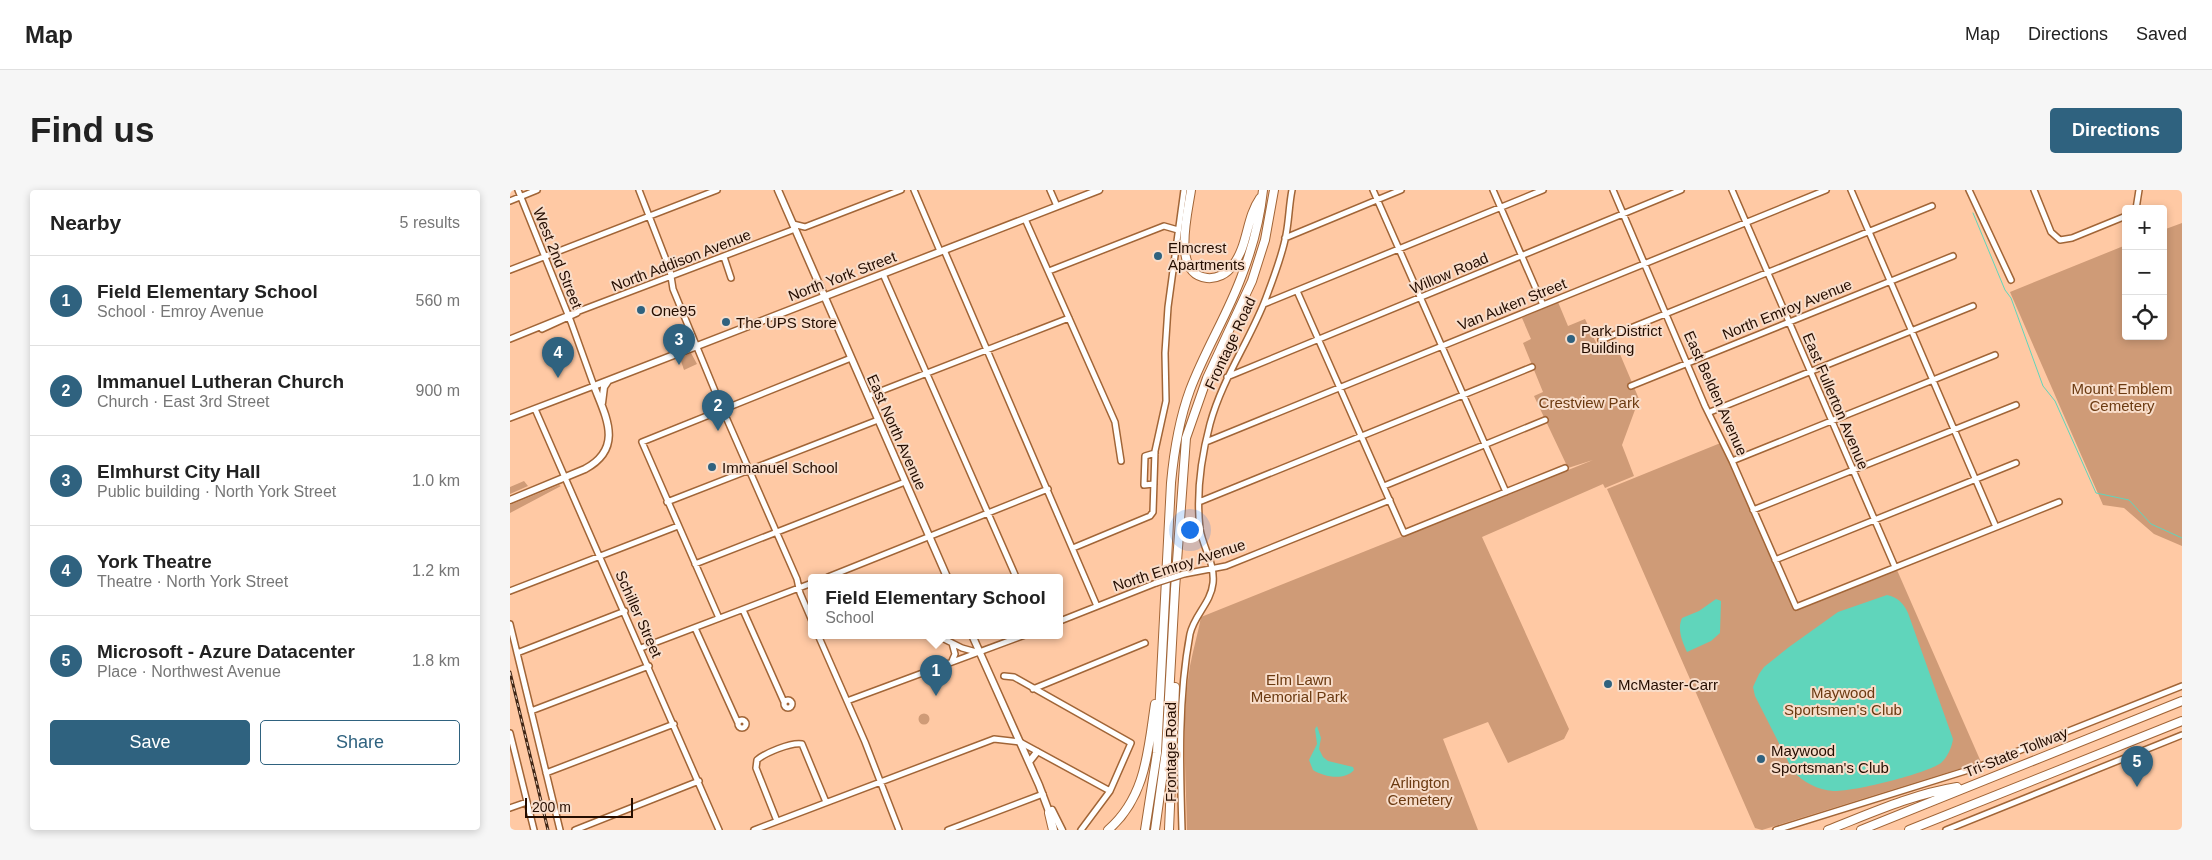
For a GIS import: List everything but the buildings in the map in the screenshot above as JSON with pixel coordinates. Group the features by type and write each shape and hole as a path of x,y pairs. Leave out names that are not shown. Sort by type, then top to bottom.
{"highway":[{"path":"1191,190 1184,257 1193,272 1210,278 1224,274 1233,266 1243,244 1254,206 1262,192"},
{"path":"1155,830 1166,751 1174,589 1186,438 1207,378 1252,281 1265,240 1274,190"},
{"path":"1145,830 1157,753 1171,482 1176,438 1198,370 1242,275 1262,192"},
{"path":"1169,830 1175,693 1174,589"},
{"path":"1108,830 1121,818 1133,800 1145,768 1161,660"},
{"name":"Tri-State Tollway","path":"1861,830 2182,701"},
{"path":"1909,830 2182,720"},
{"path":"1828,830 1940,790 1971,785"},
{"path":"1049,813 1054,830"}],"main road":[{"name":"East North Avenue","path":"778,190 946,574"},
{"name":"North York Street","path":"594,386 1099,190"},
{"path":"602,407 604,387 608,380"},
{"path":"510,500 590,467 605,452 609,429 594,386"},
{"path":"974,639 1043,794 1062,830"},
{"path":"1029,762 1037,752"},
{"path":"1043,794 1049,813"}],"street":[{"name":"West 2nd Street","path":"518,190 594,386"},
{"path":"510,200 537,190"},
{"path":"639,190 670,270 673,289 696,347 777,532 808,612"},
{"path":"510,270 717,190"},
{"path":"794,227 805,227 901,190"},
{"path":"914,190 987,350 1098,606"},
{"path":"1050,190 1057,206"},
{"path":"1074,548 1144,518 1153,512 1155,454 1166,401 1168,316 1184,190"},
{"name":"Frontage Road","path":"1182,830 1180,770 1183,684 1192,627 1210,598 1214,569 1200,530 1200,476 1206,442 1217,400 1226,377 1264,304 1285,238 1292,190"},
{"path":"1373,190 1506,492"},
{"path":"1285,238 1401,190"},
{"path":"1493,190 1543,305"},
{"path":"1264,304 1543,190"},
{"name":"East Belden Avenue","path":"1613,190 1687,363 1796,607 1895,567"},
{"name":"Willow Road","path":"1226,377 1681,190"},
{"name":"East Fullerton Avenue","path":"1732,190 1895,567"},
{"name":"Van Auken Street","path":"1206,442 1826,190"},
{"path":"1850,190 1996,527"},
{"path":"1971,190 2010,280"},
{"path":"2034,190 2051,232 2060,240 2072,238 2122,218"},
{"path":"2137,205 2139,190"},
{"path":"1601,340 1932,206"},
{"path":"1025,218 1115,422 1121,462"},
{"path":"1048,271 1164,226 1178,230"},
{"name":"North Addison Avenue","path":"510,339 541,329 577,313 724,257 794,227"},
{"path":"798,237 805,227"},
{"name":"North Emroy Avenue","path":"1631,386 1952,256"},
{"path":"724,257 731,278"},
{"path":"883,274 1015,574"},
{"path":"1297,292 1404,532 1565,468"},
{"path":"1710,412 1973,306"},
{"path":"868,396 1069,318"},
{"path":"1732,461 1995,355"},
{"path":"719,618 642,442 722,408 851,358"},
{"path":"1199,502 1362,438 1532,367"},
{"name":"North York Street","path":"510,418 594,386"},
{"path":"1754,510 2016,405"},
{"name":"Schiller Street","path":"535,409 625,611 719,830"},
{"path":"667,502 878,420"},
{"path":"1384,486 1545,420"},
{"path":"1154,484 1144,485 1145,456 1155,454"},
{"path":"1776,560 2016,463"},
{"path":"695,564 905,482"},
{"path":"840,574 1048,489"},
{"name":"North Emroy Avenue","path":"1063,620 1156,583 1184,574 1226,566 1390,500"},
{"path":"1895,567 2059,502"},
{"path":"510,591 678,526"},
{"path":"641,648 808,584"},
{"path":"743,610 784,702"},
{"path":"518,653 625,611"},
{"path":"510,624 560,830"},
{"path":"695,628 738,723"},
{"path":"820,639 899,830"},
{"path":"944,639 980,653"},
{"path":"847,701 1014,639"},
{"path":"951,643 955,649 951,661"},
{"path":"1033,689 1145,643"},
{"path":"532,711 648,666"},
{"path":"1004,676 1014,677 1131,743 1110,791 1081,830"},
{"path":"1776,830 1978,767 2182,686"},
{"path":"546,773 674,724"},
{"path":"510,733 534,830"},
{"path":"1946,830 2182,735"},
{"path":"754,830 986,741 998,739 1020,742 1110,791"},
{"path":"777,821 756,764 759,758 779,750 798,743 804,746 826,802"},
{"path":"575,830 699,781"},
{"path":"948,830 1043,794"},
{"path":"510,808 526,802"}],"green space":[{"name":"Mount Emblem Cemetery","path":"2182,223 2182,546 2154,534 2124,508 2103,505 2010,292 2122,247 2122,340 2167,340 2167,229"},
{"name":"Elm Lawn Memorial Park","path":"1558,302 1568,326 1585,319 1598,347 1614,340 1639,399 1622,445 1634,476 1605,488 1603,484 1482,537 1569,729 1564,739 1508,763 1488,722 1443,739 1478,830 1187,830 1185,748 1187,686 1201,617 1593,460 1568,468 1534,396 1543,392 1523,343 1531,339 1522,318"},
{"path":"691,353 697,364 684,370 680,358"},
{"name":"Maywood Sportsmen's Club","path":"1723,442 1795,611 1897,570 1981,762 1762,830 1755,828 1607,489"},
{"path":"524,481 528,486 510,494 510,487"},
{"path":"559,485 561,486 510,513 510,505"},
{"path":"924,713 930,719 924,725 918,719"}],"water":[{"path":"1887,595 1900,601 1908,613 1953,739 1950,749 1941,763 1905,777 1843,791 1816,787 1806,782 1793,771 1755,696 1753,687 1764,667 1838,612"},
{"path":"1716,599 1721,601 1720,633 1711,641 1687,652 1680,631 1682,618 1699,611"},
{"path":"1317,726 1321,738 1319,749 1323,757 1328,761 1353,767 1354,770 1345,776 1334,777 1313,770 1309,760 1317,744 1315,729"}],"waterway":[{"path":"1973,213 2005,290 2011,298 2043,386 2055,401 2096,493 2129,500 2151,524 2182,538"}],"railway":[{"path":"510,672 548,830"}],"place":[{"name":"Elmcrest Apartments","path":"1158,256"},
{"name":"One95","path":"641,310"},
{"name":"The UPS Store","path":"726,322"},
{"name":"Park District Building","path":"1571,339"},
{"name":"Elmhurst City Hall","path":"679,365"},
{"name":"York Theatre","path":"558,378"},
{"name":"Immanuel Lutheran Church","path":"718,431"},
{"name":"Immanuel School","path":"712,467"},
{"name":"McMaster-Carr","path":"1608,684"},
{"name":"Field Elementary School","path":"936,696"},
{"name":"Maywood Sportsman's Club","path":"1761,759"},
{"name":"Microsoft - Azure Datacenter","path":"2137,787"}],"park label":[{"name":"Crestview Park","path":"1589,402"},
{"name":"Arlington Cemetery","path":"1420,790"}]}
